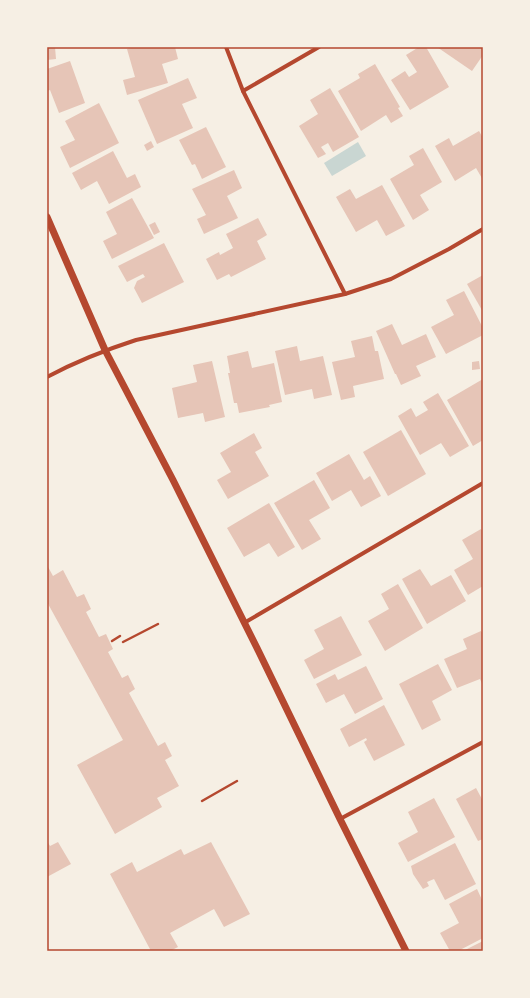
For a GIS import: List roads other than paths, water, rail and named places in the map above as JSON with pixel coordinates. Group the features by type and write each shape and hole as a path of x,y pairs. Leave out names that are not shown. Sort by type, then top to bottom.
{"street":[{"path":"226,47 243,91 345,294"},
{"path":"243,91 319,47"},
{"path":"47,217 104,350 173,480 406,951"},
{"path":"47,377 104,350 136,340 345,294 391,279 449,250 483,229"},
{"path":"244,623 483,482"},
{"path":"340,819 483,742"}]}
